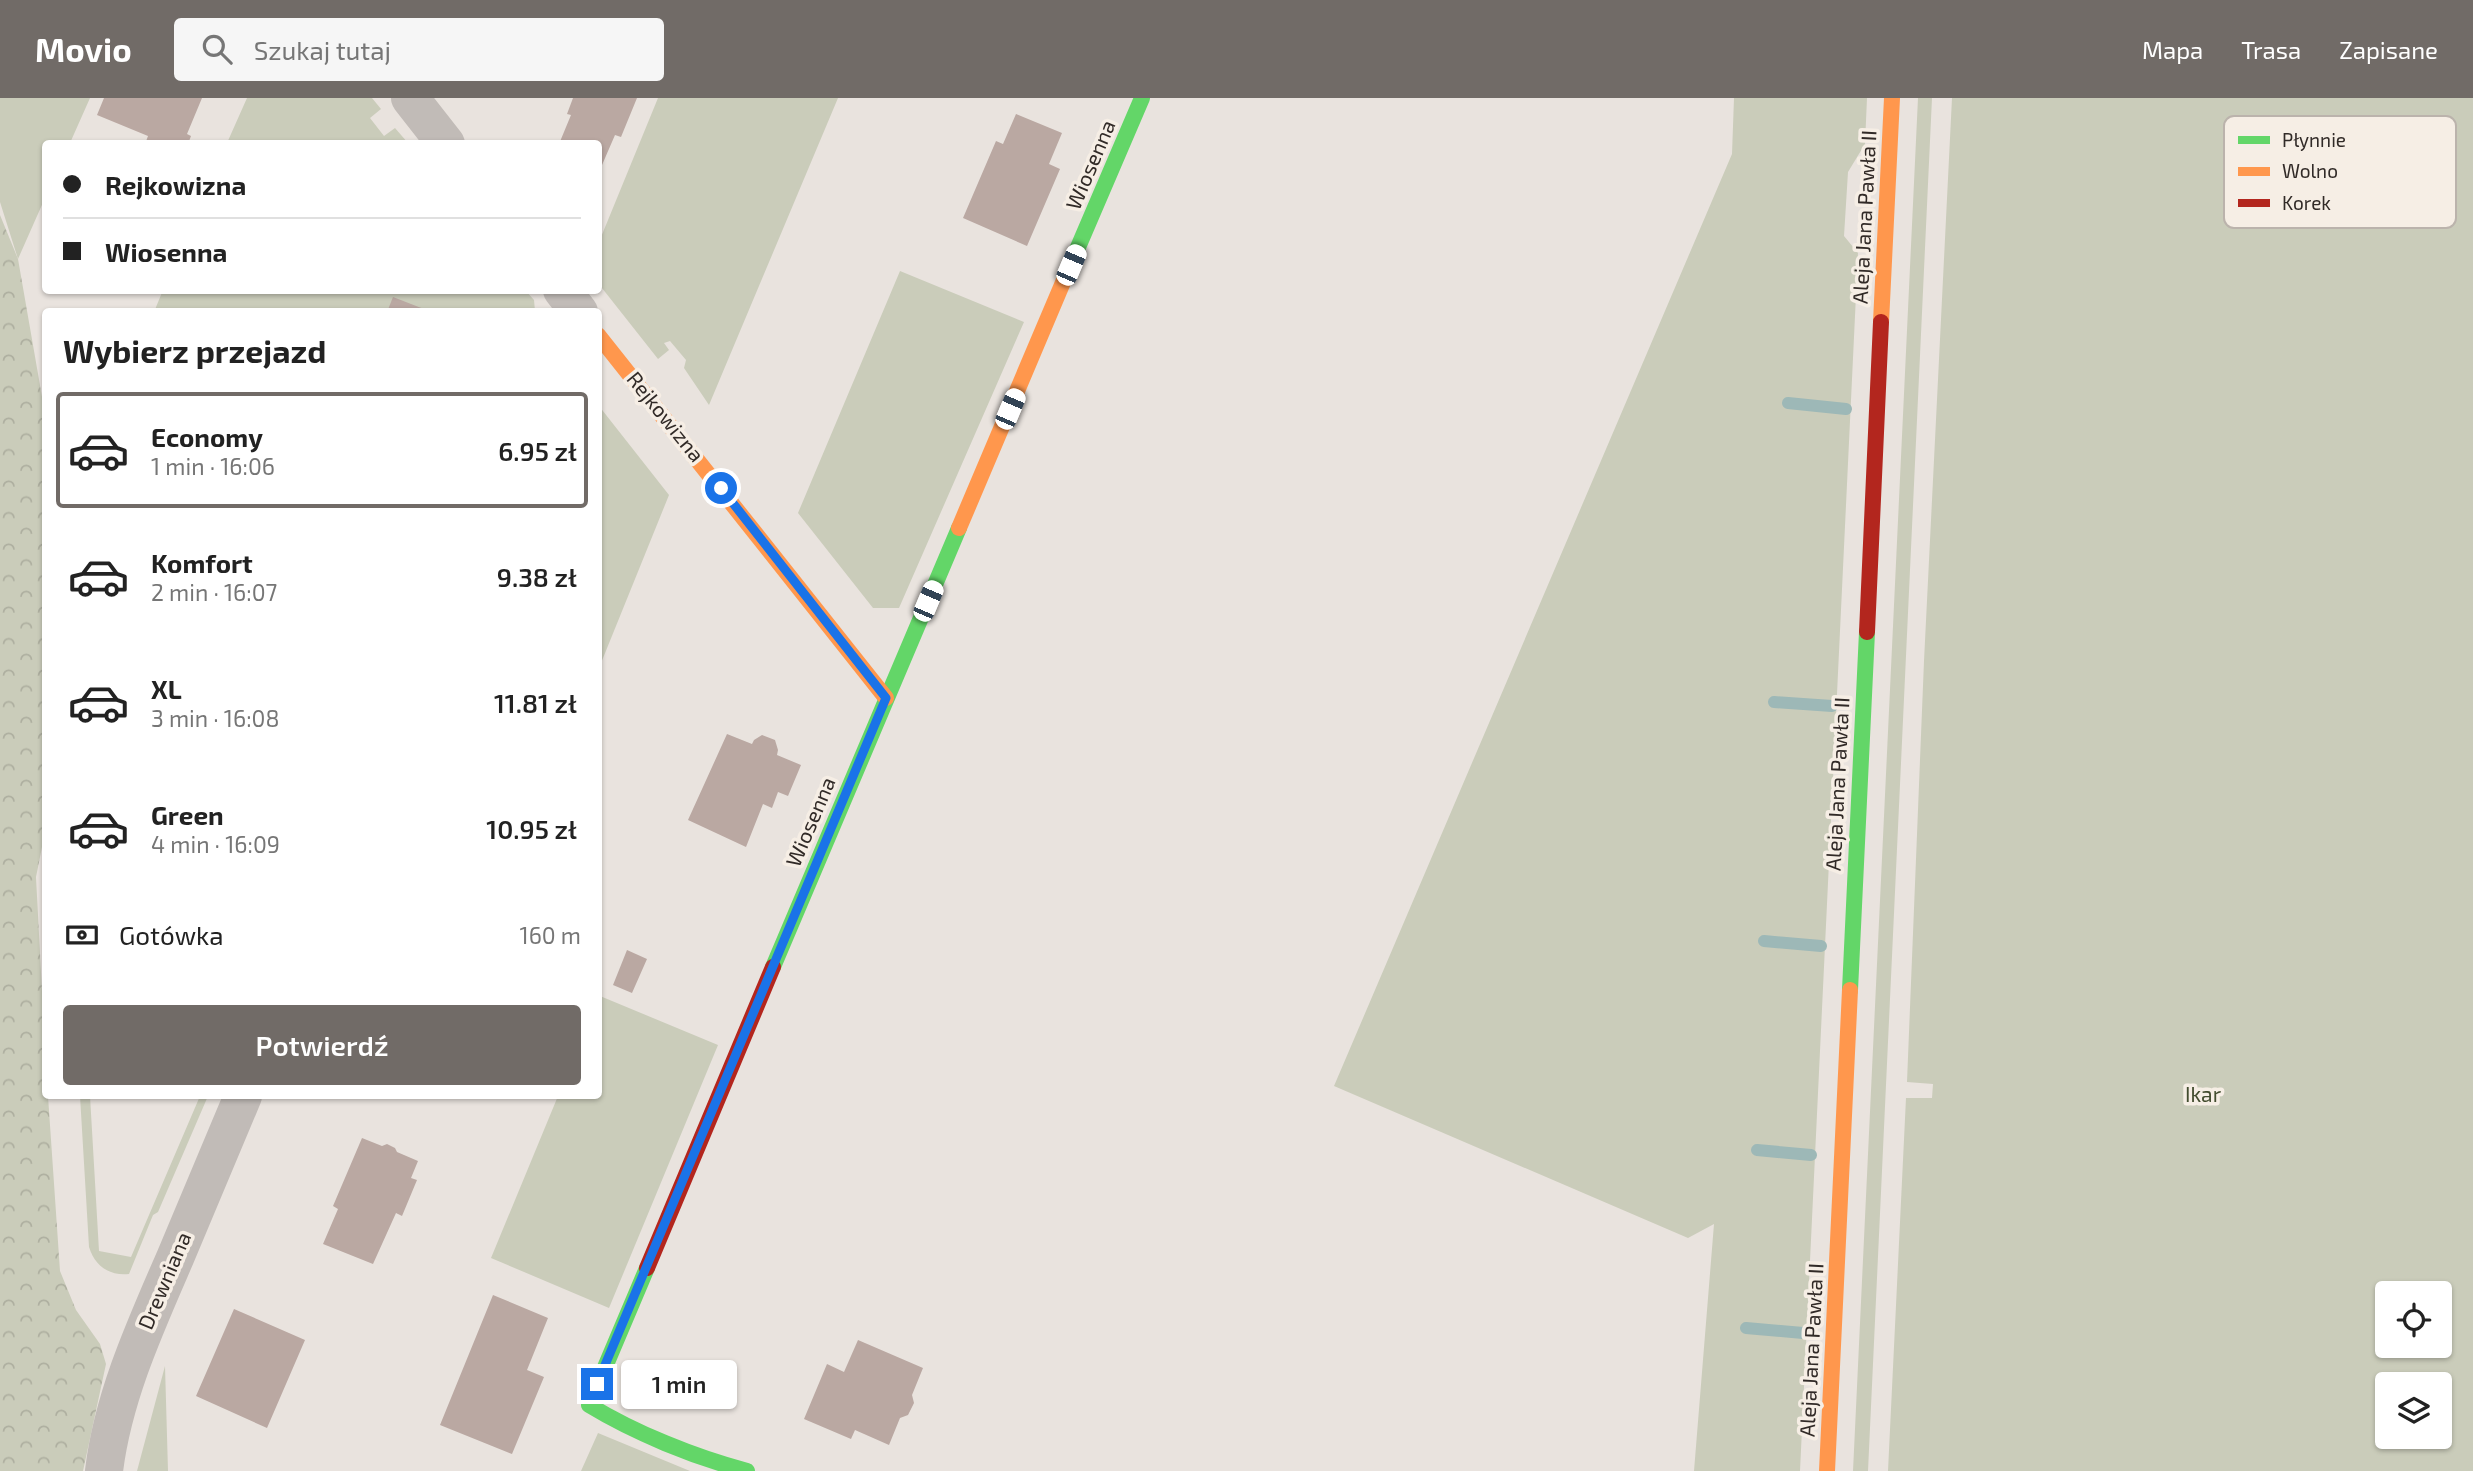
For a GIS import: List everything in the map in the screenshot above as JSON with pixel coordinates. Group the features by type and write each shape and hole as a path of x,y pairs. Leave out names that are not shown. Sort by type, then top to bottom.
{"street":[{"path":"410,98 443,140"},
{"name":"Wiosenna","path":"747,1471 721,1464 615,1421 589,1405 1142,98"},
{"name":"Aleja Jana Pawła II","path":"1827,1471 1892,98"},
{"name":"Rejkowizna","path":"602,340 886,698"},
{"name":"Drewniana","path":"103,1471 118,1407 147,1323 242,1099"}],"green space":[{"path":"0,98 90,98 71,140 42,140 42,205 18,259 0,202"},
{"path":"247,98 372,98 381,109 370,118 384,136 395,128 405,140 228,140"},
{"path":"658,98 838,98 709,405 684,368 686,360 670,341 664,343 669,350 658,359 602,288 602,235"},
{"path":"1734,98 1867,98 1865,144 1848,172 1844,236 1858,253 1800,1471 1694,1471 1714,1224 1688,1238 1334,1086 1732,154"},
{"path":"1918,98 1932,98 1868,1471 1853,1471"},
{"name":"Ikar","path":"1952,98 2473,98 2473,1471 1888,1471 1906,1098 1932,1098 1933,1084 1907,1082 1924,661"},
{"path":"0,215 18,259 42,397 42,847 36,877 42,991 42,1099 48,1099 60,1271 76,1310 100,1344 106,1364 83,1471 0,1471"},
{"path":"900,271 1024,322 899,608 873,608 798,513"},
{"path":"161,294 529,294 534,300 535,308 156,308"},
{"path":"602,410 669,495 602,661"},
{"path":"602,997 718,1045 609,1308 491,1258 557,1099 602,1099"},
{"path":"80,1099 90,1099 99,1251 131,1257 199,1099 207,1099 129,1274 115,1273 104,1268 95,1260 89,1247"},
{"path":"165,1366 168,1471 137,1471"},
{"path":"598,1433 690,1471 581,1471"}],"building":[{"path":"104,98 202,98 187,134 191,136 190,140 146,140 148,136 97,115"},
{"path":"573,98 637,98 621,137 615,135 602,165 602,140 561,140 571,115 567,114"},
{"path":"1016,114 1062,133 1049,164 1060,169 1027,246 963,218 996,141 1003,144"},
{"path":"393,297 421,308 389,308"},
{"path":"727,734 752,744 762,735 775,740 777,755 801,765 788,796 778,792 772,808 763,804 746,847 688,820"},
{"path":"627,950 647,959 632,993 613,985"},
{"path":"362,1138 382,1146 387,1144 397,1152 418,1161 411,1178 417,1180 402,1216 396,1213 373,1264 323,1244 338,1209 333,1206"},
{"path":"493,1295 548,1318 527,1370 544,1377 512,1454 440,1425"},
{"path":"234,1309 305,1340 267,1428 196,1396"},
{"path":"858,1340 923,1368 912,1395 914,1403 908,1415 900,1418 889,1445 855,1430 851,1439 804,1419 827,1364 844,1372"}],"waterway":[{"path":"1788,403 1846,409"},
{"path":"1774,702 1832,706"},
{"path":"1764,941 1821,946"},
{"path":"1757,1150 1811,1155"},
{"path":"1746,1328 1803,1333"}],"traffic: fast":[{"path":"1064,280 1142,98"},
{"path":"773,967 959,528"},
{"path":"1850,990 1867,632"},
{"path":"647,1268 589,1405 665,1443 747,1471"}],"traffic: slow":[{"path":"1881,322 1892,98"},
{"path":"959,528 1064,280"},
{"path":"602,340 886,698"},
{"path":"1827,1471 1850,990"}],"traffic: jam":[{"path":"1867,632 1881,322"},
{"path":"647,1268 773,967"}],"route":[{"path":"597,1384 886,698 721,488"}]}
